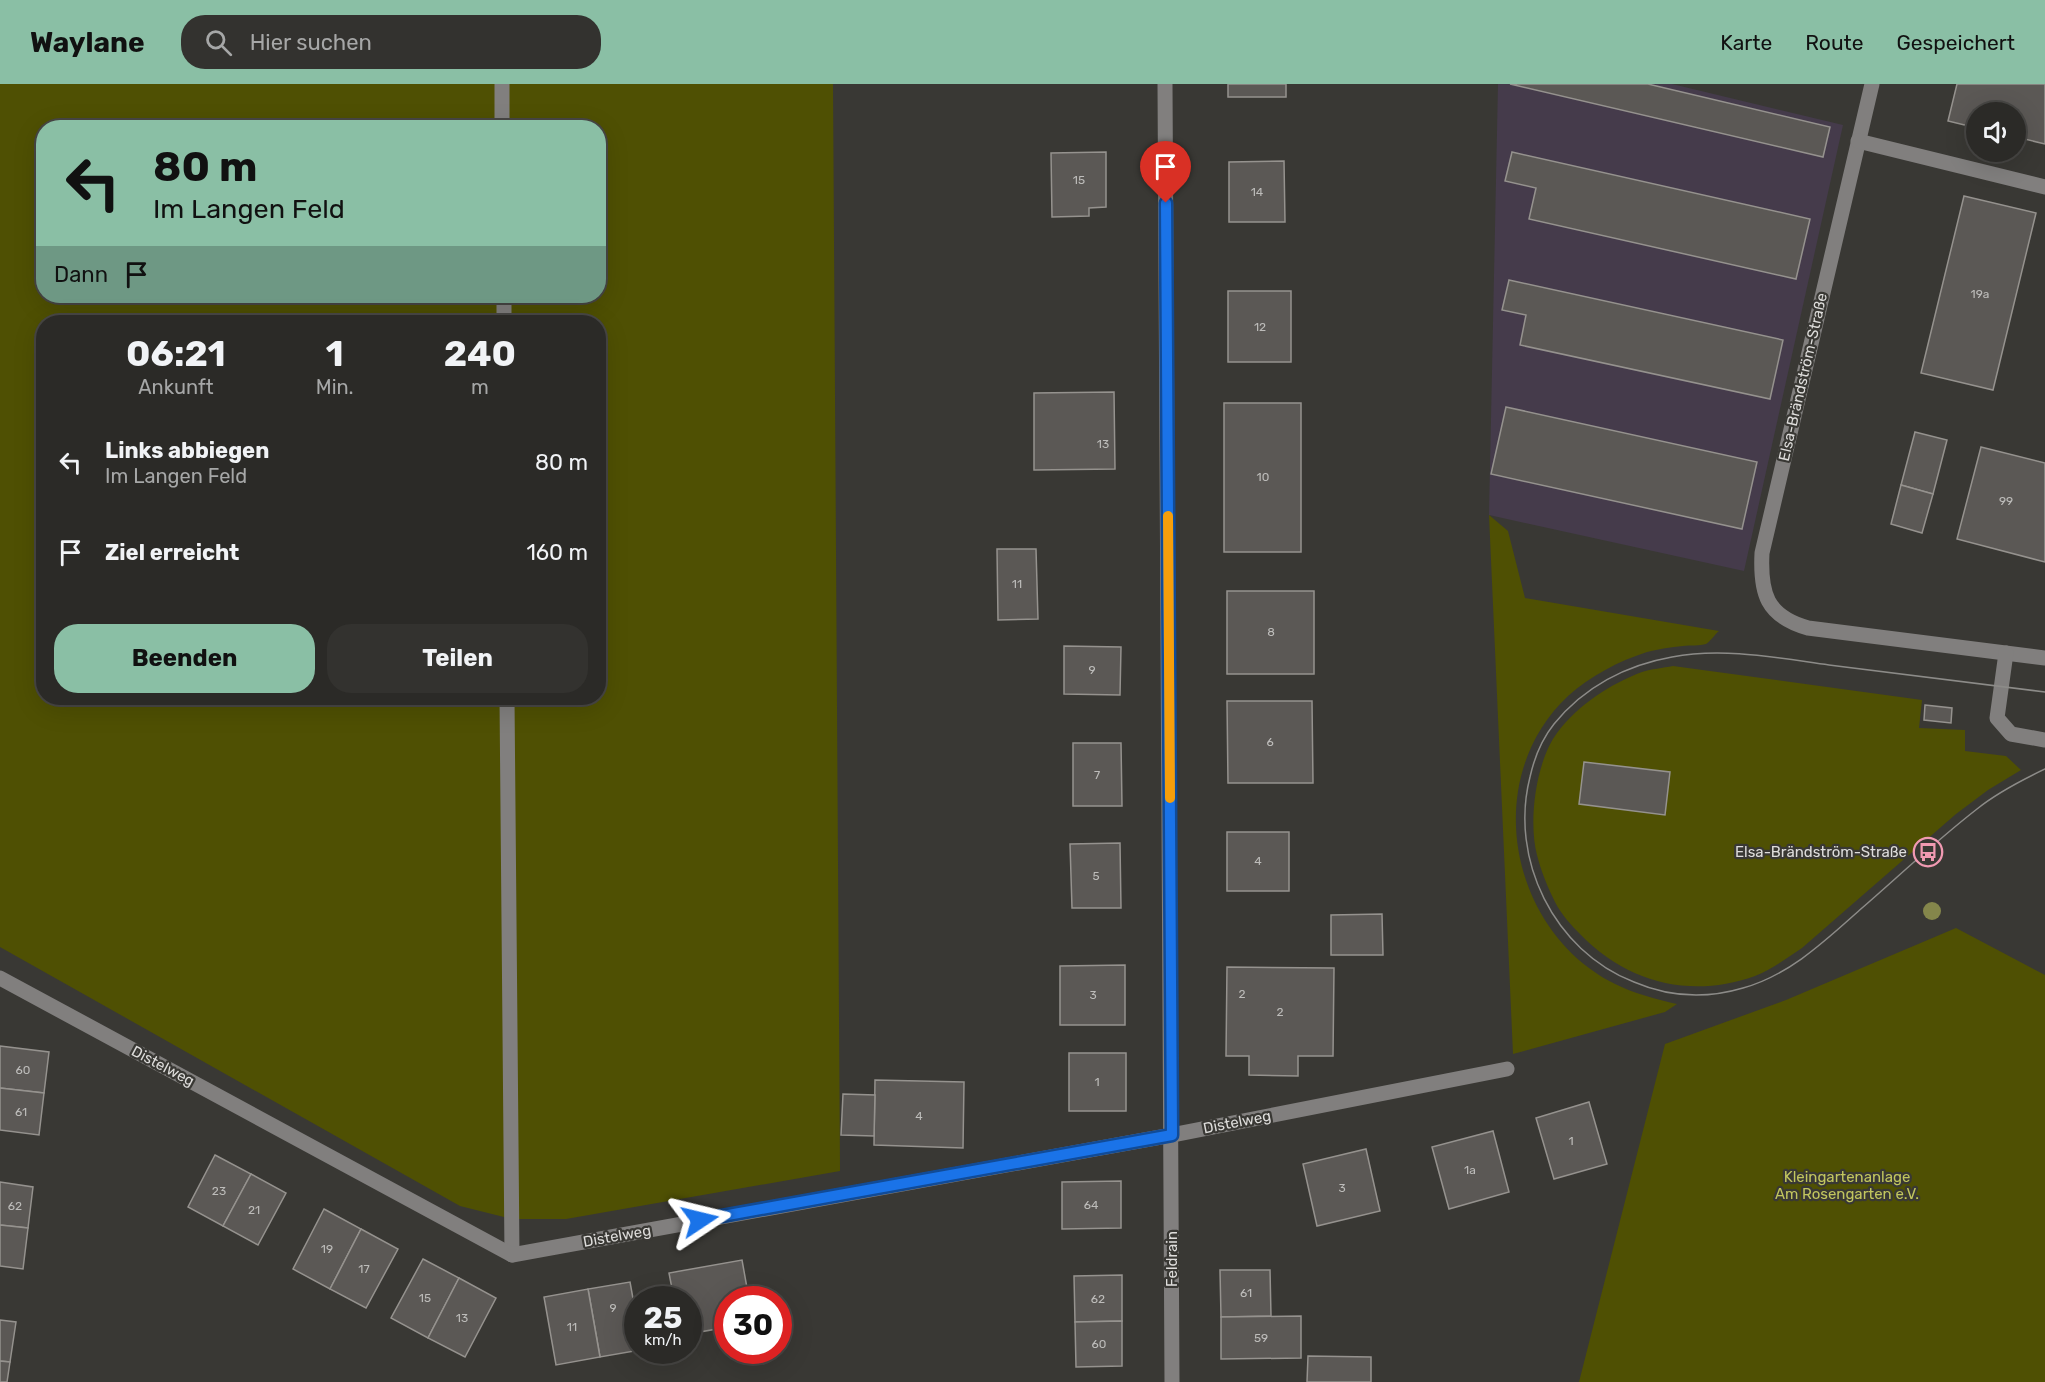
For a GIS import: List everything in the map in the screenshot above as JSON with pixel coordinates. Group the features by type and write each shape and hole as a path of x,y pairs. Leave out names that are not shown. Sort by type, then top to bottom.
{"street":[{"path":"502,84 502,120"},
{"name":"Feldrain","path":"1165,84 1172,1382"},
{"name":"Elsa-Brändström-Straße","path":"1872,84 1762,553 1762,588 1768,603 1781,616 1793,624 1808,628 2045,658"},
{"path":"1858,141 2045,187"},
{"path":"2006,653 1997,718 2011,734 2045,740"},
{"path":"507,705 512,1255"},
{"name":"Distelweg","path":"0,978 512,1255 1172,1135 1507,1069"}],"shaded area":[{"path":"1498,84 1672,84 1843,125 1744,571 1489,515"}],"green space":[{"path":"0,84 833,84 840,1171 566,1219 512,1219 460,1206 0,947"},
{"path":"1489,515 1508,531 1525,598 1719,631 1706,644 1656,650 1626,660 1595,676 1568,696 1542,727 1526,761 1517,798 1517,836 1524,874 1539,909 1560,941 1589,968 1609,981 1642,995 1677,1004 1665,1012 1513,1054"},
{"path":"1673,666 1922,700 1919,728 1965,730 1965,751 2006,756 2021,770 1988,790 1956,814 1802,948 1773,967 1755,976 1731,983 1684,986 1661,982 1639,975 1598,951 1563,915 1543,873 1534,841 1533,826 1539,775 1550,745 1565,723 1595,696 1618,683 1642,672"},
{"name":"Kleingartenanlage Am Rosengarten e.V.","path":"1956,928 2045,975 2045,1382 1579,1382 1665,1044 1786,1000"}],"building":[{"path":"1228,84 1286,84 1286,97 1228,97"},
{"path":"1510,84 1648,84 1830,127 1823,157"},
{"path":"1957,84 2045,84 2045,144 2026,139 2026,102 1966,102 1966,125 1948,121"},
{"path":"1106,152 1106,207 1089,208 1089,216 1052,217 1051,153"},
{"path":"1512,152 1810,219 1796,279 1529,219 1536,188 1505,181"},
{"path":"1284,161 1285,222 1229,222 1229,162"},
{"path":"1964,196 2036,213 1993,390 1921,373"},
{"path":"1509,280 1783,340 1770,399 1520,345 1526,315 1502,310"},
{"path":"1228,291 1291,291 1291,362 1228,362"},
{"path":"1114,392 1115,469 1034,470 1034,393"},
{"path":"1224,403 1301,403 1301,552 1224,552"},
{"path":"1506,407 1757,462 1742,529 1491,474"},
{"path":"1915,432 1947,440 1933,494 1901,485"},
{"path":"1981,447 2045,463 2045,562 1957,539"},
{"path":"1901,485 1933,494 1922,533 1891,524"},
{"path":"997,549 1036,549 1038,619 998,620"},
{"path":"1227,591 1314,591 1314,674 1227,674"},
{"path":"1064,646 1121,647 1120,695 1064,694"},
{"path":"1227,701 1312,701 1313,783 1228,783"},
{"path":"1925,705 1952,708 1951,723 1924,720"},
{"path":"1073,743 1121,743 1122,806 1073,806"},
{"path":"1584,762 1670,772 1665,815 1579,804"},
{"path":"1227,832 1289,832 1289,891 1227,891"},
{"path":"1120,843 1121,908 1072,908 1070,844"},
{"path":"1382,914 1383,955 1331,955 1331,915"},
{"path":"1125,965 1125,1025 1060,1025 1060,966"},
{"path":"1227,967 1334,968 1333,1056 1298,1056 1298,1076 1249,1075 1249,1056 1226,1056"},
{"path":"0,1046 49,1052 44,1093 0,1088"},
{"path":"1069,1053 1126,1053 1126,1111 1069,1111"},
{"path":"875,1080 964,1082 963,1148 874,1145"},
{"path":"0,1088 44,1093 39,1135 0,1130"},
{"path":"843,1094 875,1095 874,1136 841,1135"},
{"path":"1589,1102 1607,1164 1554,1179 1536,1118"},
{"path":"1493,1131 1509,1192 1449,1209 1432,1147"},
{"path":"1366,1149 1380,1211 1317,1226 1303,1164"},
{"path":"215,1155 251,1174 223,1226 188,1207"},
{"path":"251,1174 286,1193 258,1245 223,1226"},
{"path":"1121,1181 1121,1228 1062,1229 1062,1182"},
{"path":"0,1182 33,1187 28,1228 0,1225"},
{"path":"324,1209 361,1229 330,1289 293,1269"},
{"path":"0,1225 28,1228 23,1269 0,1266"},
{"path":"361,1229 398,1249 366,1308 330,1289"},
{"path":"423,1259 459,1278 428,1338 391,1318"},
{"path":"742,1260 747,1286 714,1286 714,1329 702,1332 702,1286 672,1286 669,1273"},
{"path":"1220,1270 1270,1270 1271,1316 1221,1317"},
{"path":"1122,1275 1122,1321 1075,1322 1074,1276"},
{"path":"459,1278 496,1298 465,1357 428,1338"},
{"path":"630,1282 631,1286 624,1286 624,1353 600,1357 588,1289"},
{"path":"588,1289 600,1357 556,1365 544,1297"},
{"path":"1301,1316 1301,1358 1221,1359 1221,1317"},
{"path":"0,1320 16,1322 10,1362 0,1361"},
{"path":"1122,1321 1122,1366 1076,1367 1075,1322"},
{"path":"1308,1356 1371,1357 1371,1382 1307,1382"},
{"path":"0,1361 10,1362 7,1382 0,1382"}],"tram line":[{"path":"2045,692 1731,653 1691,654 1655,661 1622,672 1592,689 1554,724 1539,749 1530,777 1525,808 1526,839 1533,870 1544,899 1560,925 1581,948 1606,968 1647,987 1688,995 1715,994 1760,982 1776,975 1807,955 1977,809 2002,792 2045,769"}],"slow traffic":[{"path":"1168,516 1170,798"}],"place":[{"name":"Elsa-Brändström-Straße","path":"1928,852"}],"route":[{"path":"700,1220 1172,1135 1166,203"}]}
